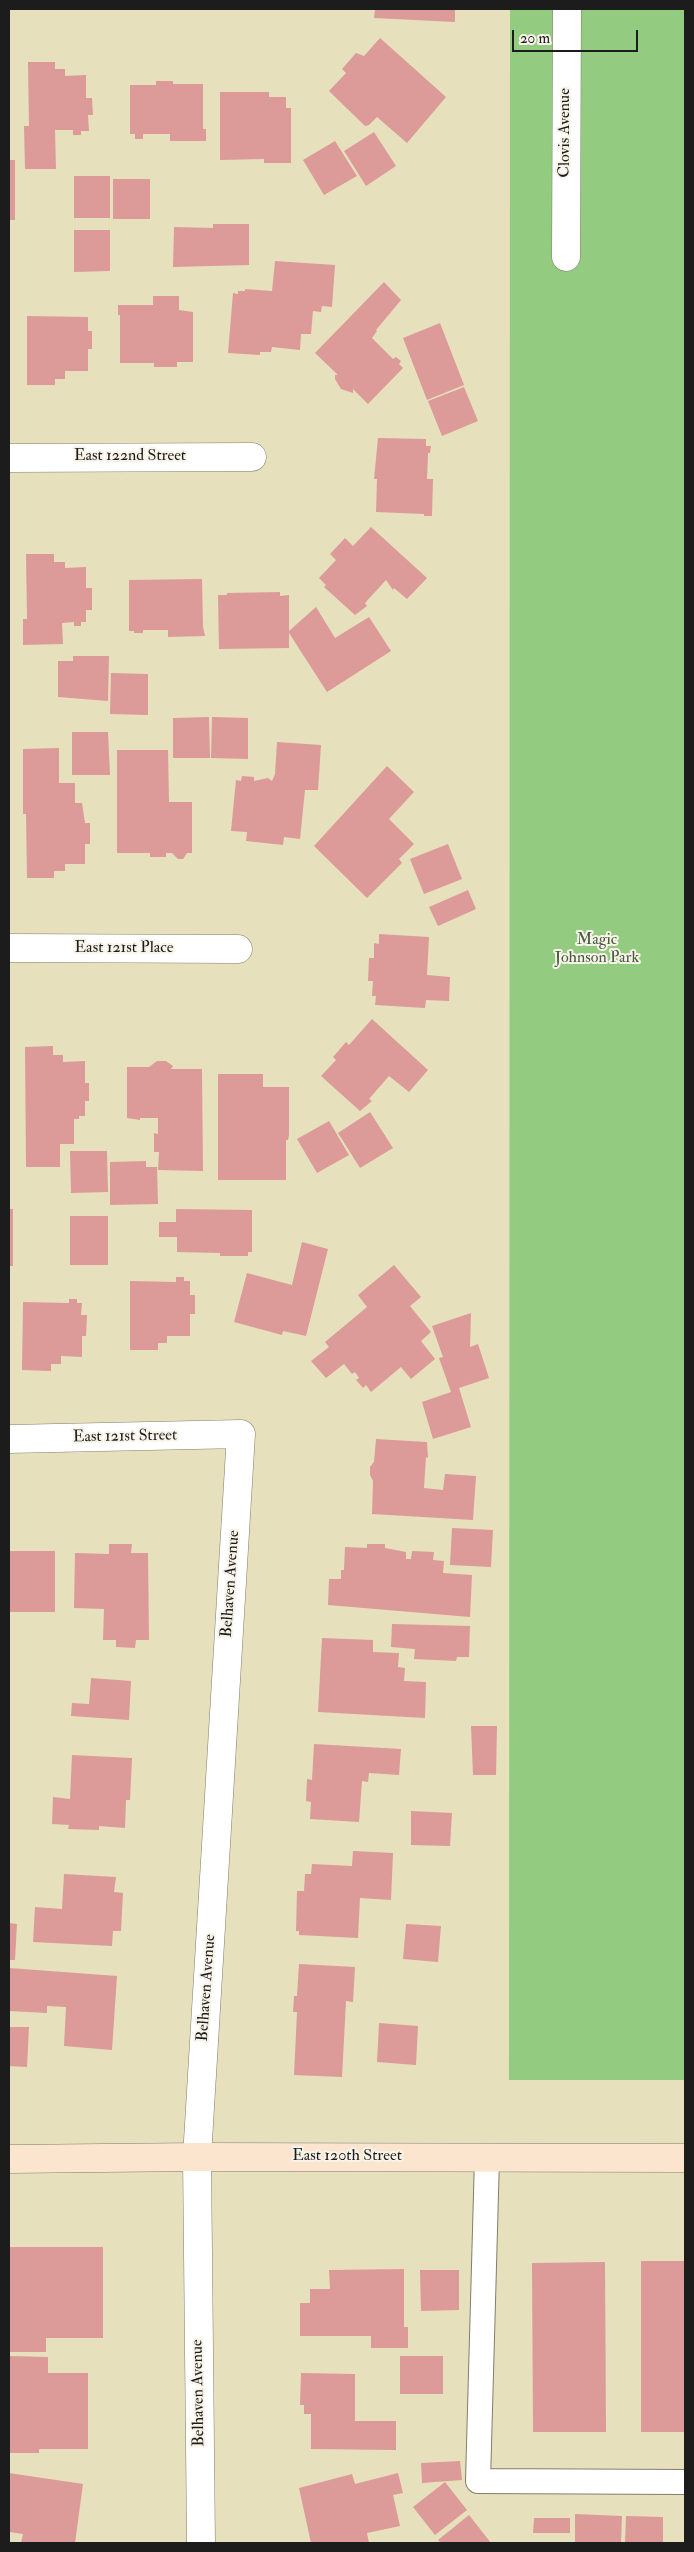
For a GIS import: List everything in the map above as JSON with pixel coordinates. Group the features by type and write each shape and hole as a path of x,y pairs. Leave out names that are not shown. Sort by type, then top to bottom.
{"street":[{"name":"Clovis Avenue","path":"566,9 566,257"},
{"name":"East 122nd Street","path":"9,458 252,457"},
{"name":"East 121st Place","path":"9,948 238,949"},
{"name":"East 121st Street","path":"9,1439 241,1434"},
{"name":"Belhaven Avenue","path":"201,2543 197,2157 241,1434"},
{"name":"East 120th Street","path":"9,2159 197,2157 685,2158"}],"lane":[{"path":"487,2158 478,2481 685,2482"}],"green space":[{"name":"Magic Johnson Park","path":"510,9 685,9 685,2080 509,2080"}],"building":[{"path":"375,9 455,9 455,22 374,18"},
{"path":"380,38 446,97 407,143 377,117 369,125 365,126 329,91 346,73 342,69 356,53 364,56"},
{"path":"28,62 55,62 55,69 65,69 65,76 86,75 86,98 92,98 93,115 88,115 89,131 81,131 81,135 73,135 73,130 55,130 56,169 25,169 24,126 29,126"},
{"path":"156,81 173,81 173,84 203,84 203,129 206,129 206,141 170,141 170,134 143,134 143,139 135,139 135,134 130,134 130,85 156,85"},
{"path":"220,92 269,92 269,97 286,97 286,108 291,108 291,163 264,163 264,159 220,160"},
{"path":"374,132 396,166 366,186 344,151"},
{"path":"335,141 357,176 324,195 303,160"},
{"path":"9,160 15,160 15,220 9,220"},
{"path":"74,176 110,176 110,218 74,218"},
{"path":"113,179 150,179 150,219 113,219"},
{"path":"213,224 249,224 249,265 173,267 174,227 213,228"},
{"path":"74,230 110,230 110,271 74,272"},
{"path":"275,261 335,265 332,307 322,306 321,312 313,311 311,334 301,334 300,350 272,347 271,352 260,352 260,355 228,353 233,293 238,294 238,291 245,291 245,289 272,291"},
{"path":"384,282 401,300 376,330 372,338 393,359 396,357 401,361 399,364 403,368 368,404 353,389 353,393 341,389 335,379 335,375 338,375 315,353"},
{"path":"153,296 179,296 179,310 193,312 193,362 177,362 177,367 154,367 154,363 120,363 120,315 118,315 118,305 153,305"},
{"path":"27,316 88,317 88,331 92,331 92,349 88,349 88,371 65,371 65,379 55,379 55,385 27,385"},
{"path":"440,323 464,385 427,400 403,338"},
{"path":"464,387 478,421 442,436 428,401"},
{"path":"378,438 426,439 426,446 431,446 430,453 428,453 427,479 433,479 432,516 376,512 377,479 374,479"},
{"path":"371,527 427,578 407,599 394,588 393,590 386,580 365,603 367,606 355,615 324,587 326,585 319,578 336,560 330,554 345,538 353,546"},
{"path":"26,554 54,554 54,562 65,562 65,568 86,567 86,588 92,588 92,610 86,610 86,622 81,622 81,626 74,626 74,622 62,623 63,644 23,645 23,619 27,619"},
{"path":"202,579 203,627 205,636 168,637 168,630 143,630 143,633 129,631 129,580"},
{"path":"280,592 280,596 289,595 289,631 316,607 335,638 369,617 391,651 327,692 289,633 289,648 219,649 218,595 227,595 227,593"},
{"path":"73,656 109,656 108,701 58,697 58,661 73,661"},
{"path":"111,673 148,674 148,715 110,714"},
{"path":"209,717 210,758 173,758 173,718"},
{"path":"212,717 248,718 248,759 211,758"},
{"path":"72,732 108,732 110,775 72,775"},
{"path":"277,742 321,745 318,790 305,790 300,839 284,837 283,845 246,841 247,832 231,831 236,780 241,781 242,776 254,777 254,781 268,778 272,781 275,774"},
{"path":"59,748 59,783 75,783 75,803 82,803 85,823 90,823 90,844 85,844 85,864 65,864 65,871 54,871 54,878 27,878 26,814 23,814 23,749"},
{"path":"117,750 168,750 169,802 192,802 192,853 187,853 183,859 178,859 172,853 166,853 166,857 150,857 150,853 117,853"},
{"path":"387,766 414,792 389,819 414,844 399,859 402,863 367,898 314,846"},
{"path":"448,844 462,879 424,894 410,859"},
{"path":"468,890 476,909 438,926 429,907"},
{"path":"379,934 429,937 427,975 450,977 449,1001 426,1000 425,1008 375,1005 376,996 372,996 373,981 368,981 369,958 374,958 374,943 379,944"},
{"path":"372,1019 428,1070 409,1092 389,1076 369,1099 372,1101 360,1111 321,1076 336,1060 333,1057 346,1042 349,1045"},
{"path":"53,1046 53,1055 63,1055 63,1062 85,1061 85,1083 89,1083 89,1101 85,1101 85,1116 79,1116 79,1119 74,1119 74,1144 60,1144 60,1167 26,1167 25,1047"},
{"path":"157,1061 166,1061 173,1066 171,1069 202,1069 203,1171 158,1170 159,1152 154,1152 154,1133 158,1134 158,1118 140,1118 140,1120 127,1118 127,1067 149,1067"},
{"path":"218,1074 263,1074 263,1087 289,1087 289,1135 288,1140 286,1140 286,1180 218,1180"},
{"path":"370,1112 393,1148 360,1168 338,1133"},
{"path":"329,1121 349,1155 317,1173 297,1139"},
{"path":"70,1151 107,1151 108,1192 71,1193"},
{"path":"146,1161 146,1167 157,1167 158,1204 110,1205 110,1162"},
{"path":"9,1209 13,1209 13,1266 9,1266"},
{"path":"176,1209 252,1210 252,1252 248,1252 248,1256 220,1256 220,1253 177,1252 177,1237 159,1237 159,1222 176,1222"},
{"path":"70,1216 108,1216 108,1265 70,1265"},
{"path":"302,1242 328,1249 306,1336 283,1331 282,1335 234,1322 247,1273 292,1285"},
{"path":"394,1265 421,1297 410,1306 431,1332 421,1341 435,1359 411,1379 401,1367 371,1392 366,1385 363,1388 356,1380 359,1378 355,1372 352,1374 344,1364 326,1378 311,1361 329,1347 325,1342 367,1307 358,1295"},
{"path":"176,1277 184,1277 184,1281 190,1281 190,1295 195,1295 195,1314 190,1314 190,1336 167,1336 167,1343 158,1343 158,1350 130,1350 130,1281 176,1282"},
{"path":"69,1299 77,1299 77,1303 82,1303 81,1315 87,1315 86,1336 82,1336 82,1357 61,1356 61,1364 51,1364 51,1371 22,1370 23,1302 69,1303"},
{"path":"471,1313 470,1347 478,1344 489,1378 459,1388 471,1427 433,1439 422,1402 451,1392 439,1358 443,1357 432,1326"},
{"path":"376,1439 427,1442 428,1458 426,1457 424,1488 443,1490 445,1474 476,1476 473,1520 372,1514 373,1481 370,1475 370,1467 374,1462"},
{"path":"452,1528 493,1530 491,1567 450,1565"},
{"path":"109,1544 132,1544 131,1553 148,1553 149,1640 136,1640 135,1648 116,1647 116,1640 103,1640 104,1609 74,1608 75,1553 109,1554"},
{"path":"367,1544 385,1544 385,1548 406,1552 406,1559 411,1559 412,1551 434,1552 433,1560 444,1561 443,1573 472,1575 470,1617 328,1605 329,1579 341,1579 341,1570 344,1570 345,1547 367,1548"},
{"path":"10,1551 55,1551 55,1612 9,1612"},
{"path":"392,1624 470,1626 469,1657 457,1657 456,1661 414,1659 415,1649 391,1647"},
{"path":"322,1638 373,1640 373,1652 399,1653 398,1667 405,1668 404,1681 426,1682 425,1718 318,1712"},
{"path":"91,1678 131,1681 129,1720 71,1716 72,1703 89,1704"},
{"path":"471,1726 497,1726 496,1775 473,1775"},
{"path":"314,1744 401,1749 399,1775 369,1773 368,1782 362,1781 359,1822 310,1819 311,1802 306,1801 307,1779 312,1780"},
{"path":"72,1755 132,1758 130,1800 126,1800 125,1828 99,1826 99,1830 68,1829 69,1825 52,1824 53,1797 70,1799"},
{"path":"411,1811 452,1813 450,1846 411,1845"},
{"path":"353,1851 393,1853 391,1900 360,1898 358,1938 299,1935 299,1931 296,1931 297,1891 304,1891 305,1874 311,1874 312,1864 352,1866"},
{"path":"64,1874 116,1877 114,1892 123,1893 121,1931 113,1931 112,1946 33,1942 35,1907 62,1909"},
{"path":"9,1923 17,1924 15,1960 9,1960"},
{"path":"406,1924 441,1926 438,1962 403,1959"},
{"path":"299,1964 355,1967 353,2002 346,2001 342,2077 294,2075 297,2012 293,2012 294,1996 297,1996"},
{"path":"9,1968 117,1976 112,2050 64,2046 66,2007 47,2006 47,2013 9,2011"},
{"path":"379,2023 418,2026 416,2065 377,2062"},
{"path":"9,2027 29,2027 27,2067 9,2066"},
{"path":"9,2247 103,2247 103,2338 46,2338 46,2352 10,2352"},
{"path":"641,2261 685,2261 685,2432 641,2432"},
{"path":"605,2262 606,2432 533,2432 532,2263"},
{"path":"404,2269 404,2327 408,2327 408,2348 371,2348 371,2336 300,2336 300,2303 310,2303 310,2289 330,2289 329,2270"},
{"path":"420,2270 459,2270 459,2310 421,2311"},
{"path":"9,2356 48,2357 48,2373 88,2373 88,2449 39,2449 39,2453 9,2453"},
{"path":"400,2356 443,2356 443,2394 400,2394"},
{"path":"301,2373 355,2374 355,2421 396,2421 396,2450 311,2449 311,2414 304,2414 304,2405 300,2405"},
{"path":"460,2461 462,2480 422,2483 421,2463"},
{"path":"9,2473 83,2484 75,2543 21,2543 23,2534 9,2532"},
{"path":"398,2473 403,2493 393,2495 400,2526 367,2533 369,2543 311,2543 299,2488 352,2474 355,2484"},
{"path":"445,2482 467,2510 435,2535 413,2507"},
{"path":"575,2514 622,2516 621,2543 575,2543"},
{"path":"469,2515 491,2543 441,2543 438,2540"},
{"path":"626,2516 663,2517 663,2543 625,2543"},
{"path":"534,2518 570,2518 570,2533 533,2533"}]}
